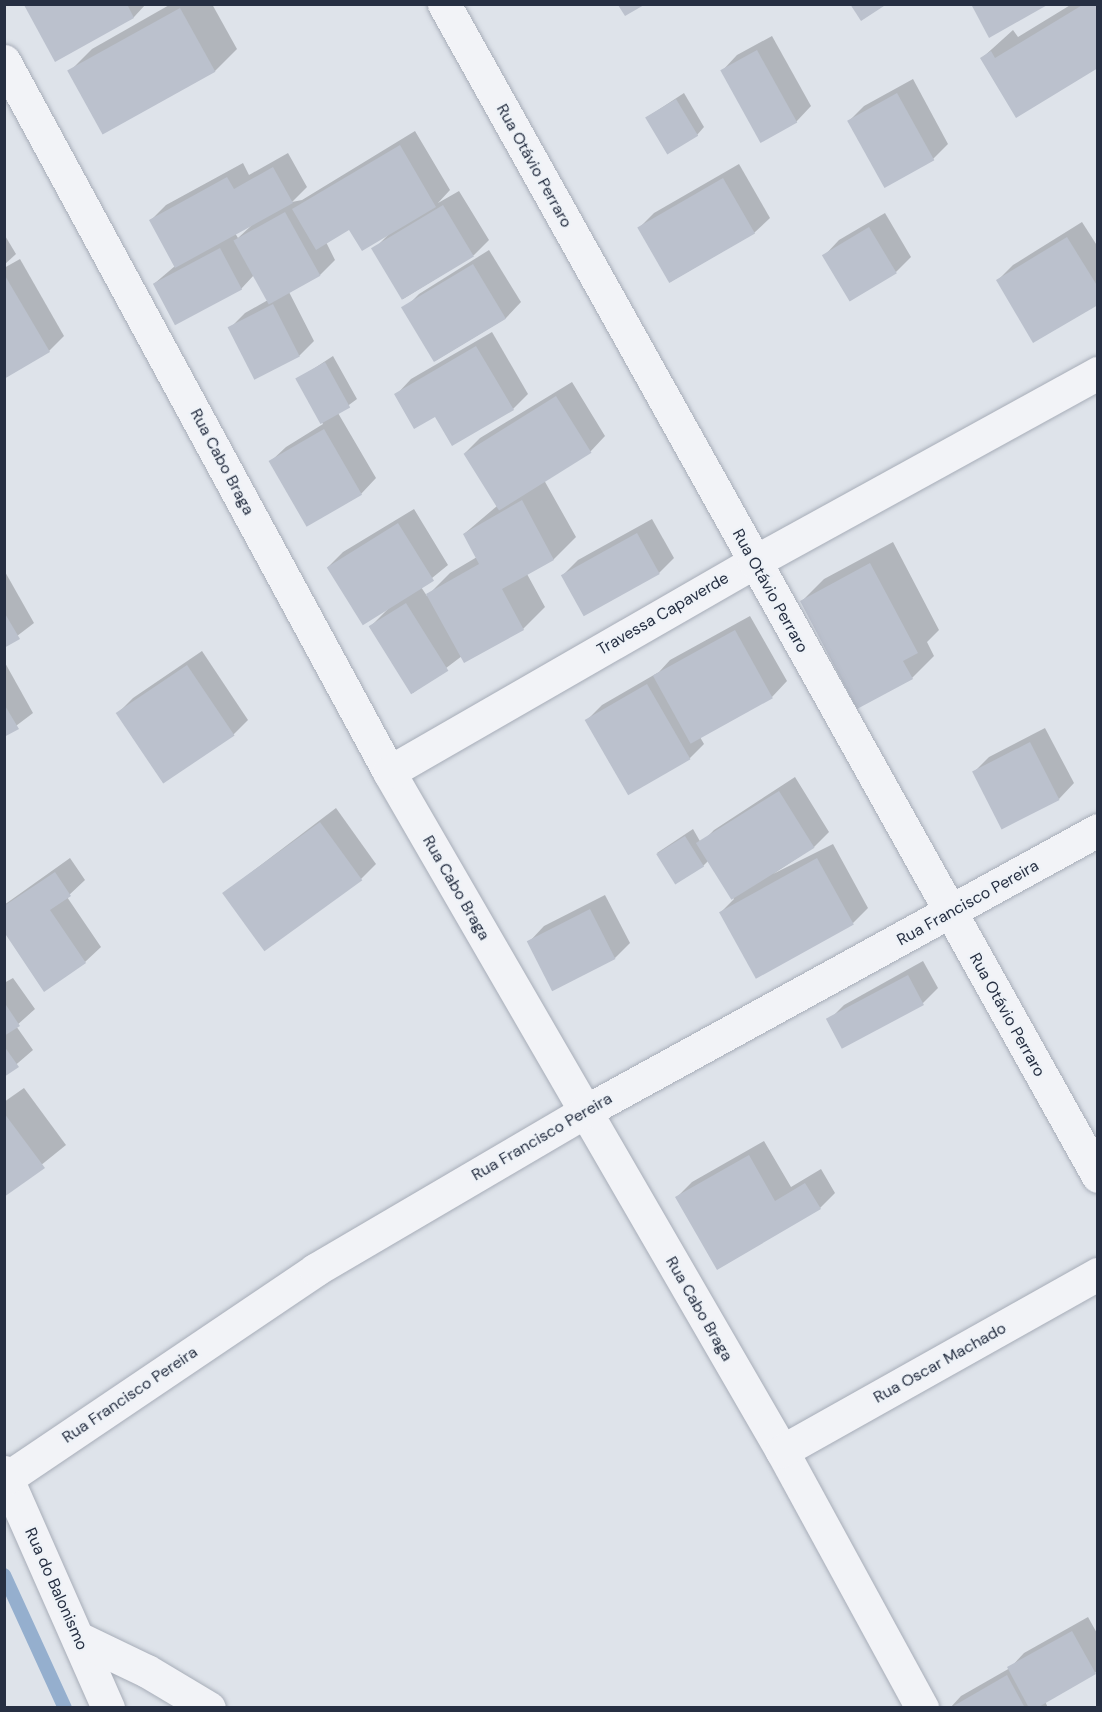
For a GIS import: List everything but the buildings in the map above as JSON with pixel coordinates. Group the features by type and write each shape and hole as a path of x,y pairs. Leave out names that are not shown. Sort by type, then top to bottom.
{"street":[{"name":"Rua Otávio Perraro","path":"444,4 1098,1176"},
{"name":"Rua Cabo Braga","path":"4,61 389,772 782,1451 922,1707"},
{"name":"Travessa Capaverde","path":"389,772 754,562 1098,373"},
{"name":"Rua Francisco Pereira","path":"6,1475 315,1270 585,1112 950,914 1098,830"},
{"name":"Rua Oscar Machado","path":"782,1451 1098,1274"},
{"name":"Rua do Balonismo","path":"6,1475 108,1707"},
{"path":"78,1638 147,1671 209,1707"}],"waterway":[{"path":"4,1575 65,1708"}]}
